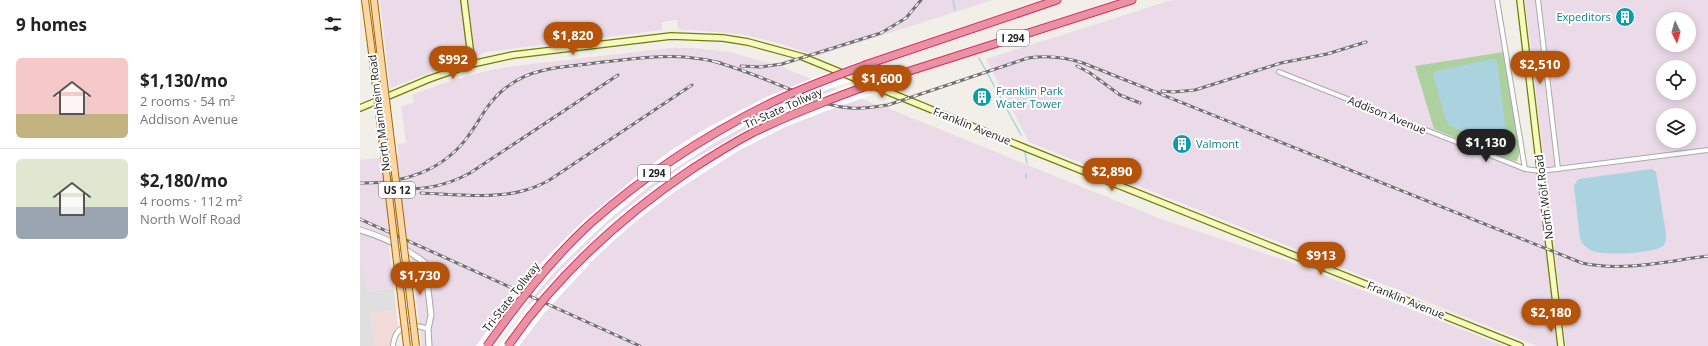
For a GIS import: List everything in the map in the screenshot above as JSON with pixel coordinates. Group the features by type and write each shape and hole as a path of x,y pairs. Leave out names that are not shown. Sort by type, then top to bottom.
{"highway":[{"name":"Tri-State Tollway","path":"487,346 513,308 556,258 592,223 637,185 709,136 765,106 811,85 868,64 1057,0"},
{"name":"Tri-State Tollway","path":"508,346 544,299 606,235 657,193 709,158 753,133 834,98 894,76 1132,0"}],"main road":[{"name":"North Mannheim Road","path":"365,0 407,346"},
{"name":"North Mannheim Road","path":"374,0 416,346"},
{"path":"464,0 472,64"},
{"name":"North Wolf Road","path":"1520,0 1561,346"},
{"name":"Franklin Avenue","path":"360,108 429,79 472,64 513,55 671,36 723,38 764,45 803,57 1018,145 1520,346"}],"street":[{"path":"1498,0 1525,169"},
{"path":"1538,0 1558,169"},
{"name":"Addison Avenue","path":"1279,72 1525,169 1541,171 1708,150"},
{"path":"360,230 386,239 405,249 425,263 431,315 428,329 429,346"},
{"path":"393,346 396,334 401,328 416,325 428,329"}],"shaded area":[{"path":"380,0 993,0 817,56 778,43 741,34 678,29 677,20 662,22 662,30 486,52 390,88"},
{"path":"1172,0 1496,0 1520,151 1517,161 1520,170 1539,173 1557,346 1537,346 1029,142 986,59"},
{"path":"1525,0 1708,0 1708,346 1566,346"},
{"path":"672,48 694,48 729,52 772,64 782,62 784,68 877,105 886,103 890,109 1161,219 1290,262 1504,346 519,346 545,312 513,296 476,346 422,346 410,249 383,235 360,227 360,160 399,156 397,144 406,143 401,106 414,103 412,95 444,83 486,71 513,66"},
{"path":"360,232 388,242 394,288 367,291 364,269 360,268"},
{"path":"360,268 364,269 367,291 394,288 396,310 371,313 375,346 360,346"},
{"path":"396,310 398,328 390,346 375,346 371,313"}],"green space":[{"path":"1504,52 1520,151 1517,161 1509,160 1434,129 1415,66"}],"water":[{"path":"1493,59 1497,61 1507,142 1505,147 1500,148 1450,126 1445,118 1433,75 1435,71"},
{"path":"1652,169 1656,172 1666,234 1663,246 1649,251 1627,253 1596,252 1587,248 1580,239 1574,185 1579,179"}],"pier":[{"path":"861,61 883,70 823,91 767,114 714,143 649,186 604,224 557,269 526,305 495,346 476,346 512,296 537,267 583,221 642,172 673,149 709,127 764,98 818,76"},
{"path":"886,72 909,82 785,127 738,151 674,192 636,221 599,254 545,312 519,346 499,346 529,306 560,271 608,224 654,187 686,164 753,125 808,100"}],"waterway":[{"path":"953,0 955,10"},
{"path":"979,58 1021,135"},
{"path":"1025,152 1027,163"}],"railway":[{"path":"741,66 760,67 782,64 881,33 906,18 921,0"},
{"path":"1162,91 1173,92 1195,90 1281,63 1327,54 1366,42"},
{"path":"360,183 376,183 406,178 435,166 459,147 489,106 503,90 521,78 531,74 547,69 561,67 651,57 685,57 721,63"},
{"path":"716,62 753,74 827,104 860,108 888,105 1028,58 1056,57 1069,59 1083,63 1582,263 1629,266 1708,256"},
{"path":"1077,66 1090,73 1120,95 1140,103"},
{"path":"384,189 418,189 449,182 470,173 618,75"},
{"path":"421,193 499,195 535,187 548,181 692,85"},
{"path":"360,219 640,346"}],"place":[{"name":"Expeditors","path":"1625,17"},
{"name":"Franklin Park Water Tower","path":"982,97"},
{"name":"Valmont","path":"1182,144"}]}
